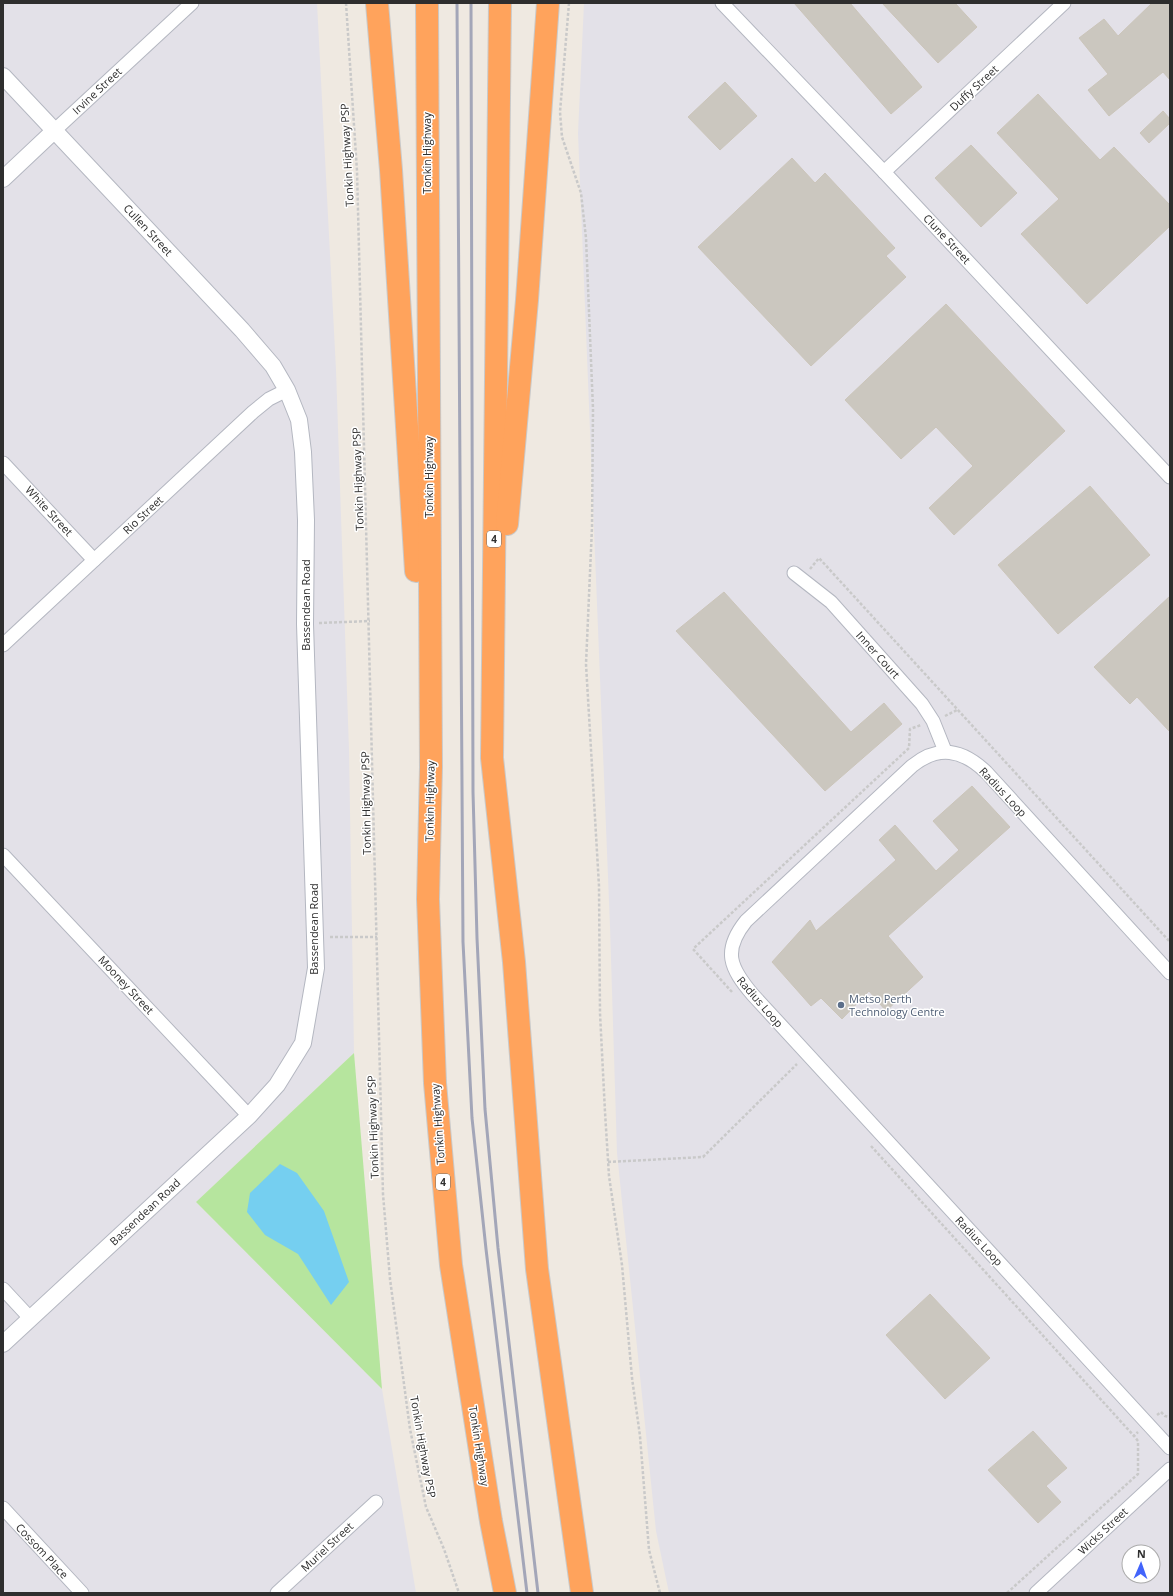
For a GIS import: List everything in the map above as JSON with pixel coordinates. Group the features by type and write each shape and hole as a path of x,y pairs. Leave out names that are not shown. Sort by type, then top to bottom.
{"highway":[{"path":"377,3 391,170 408,453 431,767"},
{"name":"Tonkin Highway","path":"427,3 431,767 428,899 435,1083 442,1182 451,1265 490,1521 504,1593"},
{"name":"4","path":"500,3 492,758 514,962 537,1269 582,1593"},
{"path":"514,962 506,744 505,552 527,300 548,3"}],"street":[{"name":"Irvine Street","path":"3,179 192,3"},
{"name":"Clune Street","path":"722,3 884,172 1170,477"},
{"name":"Duffy Street","path":"884,172 1064,3"},
{"name":"Cullen Street","path":"3,76 242,330 273,366 287,390"},
{"name":"Rio Street","path":"3,645 253,412 268,399 287,390"},
{"name":"Bassendean Road","path":"3,1344 249,1116 277,1085 303,1043 316,968 306,624 306,520 303,452 299,420 287,390"},
{"name":"White Street","path":"3,463 94,560"},
{"name":"Inner Court","path":"798,575 831,602 922,704 932,721 945,751"},
{"name":"Radius Loop","path":"1170,973 986,772 971,760 945,751 922,757 746,921 733,941 731,961 737,977 753,995 1170,1448"},
{"name":"Mooney Street","path":"3,855 249,1116"},
{"path":"3,1289 30,1318"},
{"name":"Wicks Street","path":"1036,1593 1170,1469"},
{"name":"Muriel Street","path":"277,1593 376,1502"},
{"name":"Cossom Place","path":"3,1508 82,1593"}],"path":[{"name":"Tonkin Highway PSP","path":"346,3 357,171 370,621 383,1194 390,1279 410,1429 426,1507 444,1549 459,1593"},
{"path":"569,3 560,112 562,137 580,193 586,238 593,409 592,527 586,664 599,886 600,1013 608,1162 622,1265 632,1378 640,1436 649,1550 660,1593"},
{"path":"798,575 818,558 1170,942"},
{"path":"306,624 370,621"},
{"path":"734,995 693,949 909,748 910,729"},
{"path":"315,936 377,938"},
{"path":"792,1058 802,1070"},
{"path":"608,1162 703,1157 797,1064"},
{"path":"866,1140 1138,1442 1138,1474 1007,1593"},
{"path":"1134,1436 1160,1412 1165,1416 1170,1417"}],"shaded area":[{"path":"3,3 317,3 336,370 349,750 354,1053 196,1202 382,1389 416,1593 3,1593"},
{"path":"584,3 1170,3 1170,1593 669,1593 656,1531 617,1153 610,926 578,133"}],"green space":[{"path":"354,1053 382,1389 196,1202"}],"water":[{"path":"280,1164 297,1173 324,1211 349,1282 331,1305 298,1254 265,1235 247,1212 250,1193"}],"building":[{"path":"794,3 850,3 922,87 891,114"},
{"path":"882,3 955,3 977,27 938,63"},
{"path":"1152,3 1170,3 1170,80 1163,72 1109,116 1088,90 1108,74 1079,38 1104,19 1118,36"},
{"path":"725,82 757,116 720,150 688,117"},
{"path":"1038,94 1100,160 1114,147 1170,205 1170,226 1087,304 1021,234 1059,199 997,133"},
{"path":"1163,111 1170,119 1170,123 1149,143 1140,133"},
{"path":"971,145 1017,193 981,227 935,178"},
{"path":"792,158 815,183 825,173 895,248 886,256 906,277 811,366 698,247"},
{"path":"946,304 1065,431 954,535 929,508 973,466 936,427 901,459 845,400"},
{"path":"1090,486 1150,555 1058,634 998,565"},
{"path":"724,592 851,732 884,703 902,724 825,791 676,631"},
{"path":"1170,596 1170,732 1137,697 1130,704 1094,667"},
{"path":"972,786 1010,827 888,936 923,977 886,1011 869,991 842,1019 821,998 811,1006 772,962 810,920 816,931 896,860 879,840 895,825 936,871 959,850 933,821"},
{"path":"930,1294 990,1358 945,1399 886,1335"},
{"path":"1033,1431 1067,1468 1046,1486 1061,1502 1038,1523 988,1470"}],"railway":[{"path":"457,3 463,942 472,1118 527,1593"},
{"path":"471,3 473,792 477,938 485,1109 498,1248 538,1593"}],"place":[{"name":"Metso Perth Technology Centre","path":"841,1005"}]}
